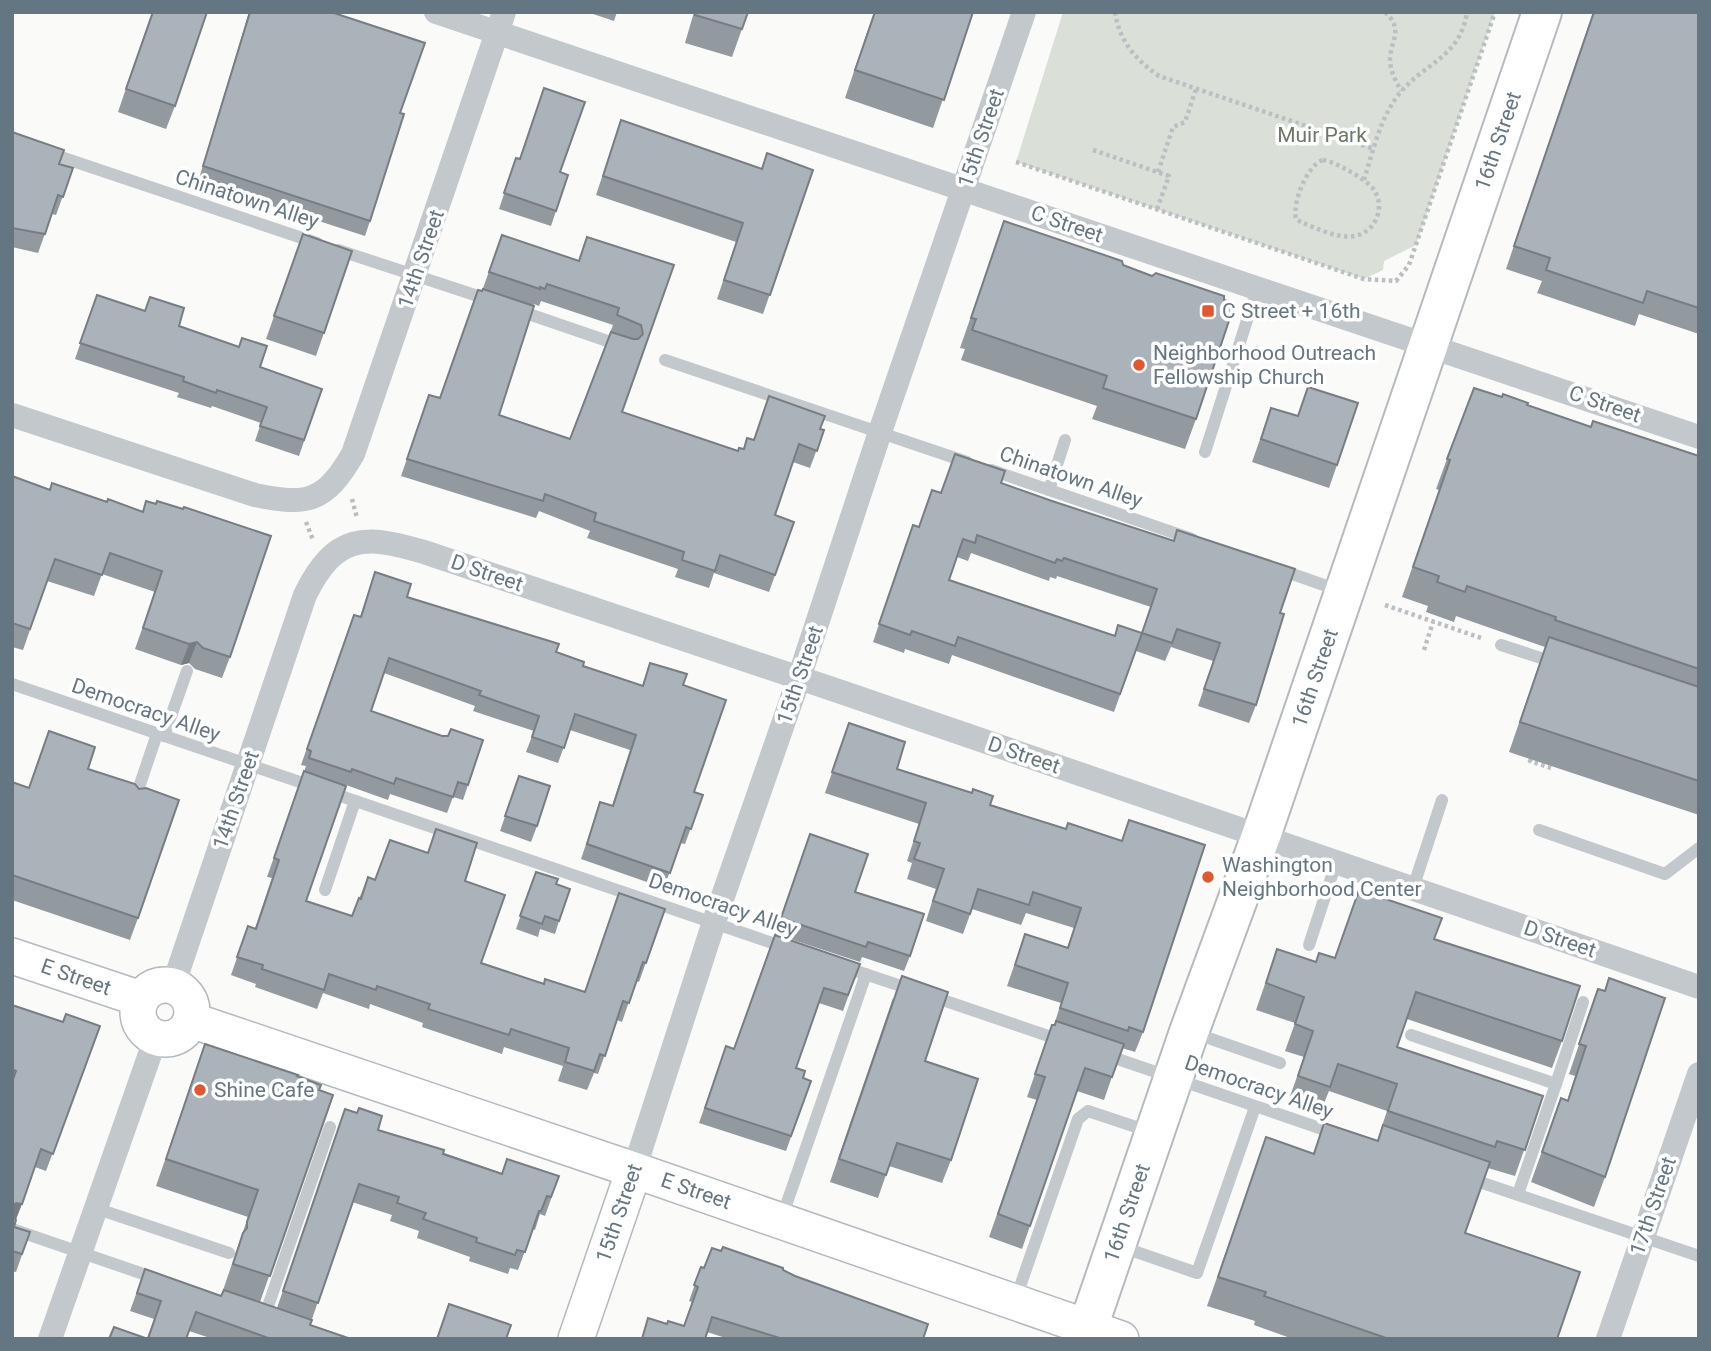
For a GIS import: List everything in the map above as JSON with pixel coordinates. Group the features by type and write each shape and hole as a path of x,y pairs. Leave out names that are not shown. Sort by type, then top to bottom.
{"main road":[{"name":"16th Street","path":"1098,1335 1116,1245 1189,1032 1261,836 1542,13"}],"street":[{"name":"C Street","path":"436,12 501,23 963,189 1699,437"},
{"name":"15th Street","path":"576,1339 1024,12"},
{"name":"14th Street","path":"312,498 343,472 353,454 501,23"},
{"path":"12,415 255,495 282,500 312,498"},
{"name":"D Street","path":"346,548 387,542 424,552 1699,987"},
{"name":"14th Street","path":"173,986 305,595 314,576 346,548"},
{"name":"E Street","path":"12,956 141,999"},
{"path":"158,985 173,986 187,996 192,1012 191,1020 180,1034 165,1039 156,1037 142,1026 138,1017 141,999 158,985"},
{"name":"E Street","path":"191,1020 1015,1301 1098,1335"},
{"path":"50,1339 156,1037"},
{"name":"17th Street","path":"1608,1339 1699,1074"}],"lane":[{"name":"Chinatown Alley","path":"38,149 629,348"},
{"path":"1205,452 1258,289"},
{"name":"Chinatown Alley","path":"666,360 1203,543"},
{"path":"1049,490 1065,440"},
{"path":"1265,565 1344,592"},
{"path":"1501,645 1567,667"},
{"path":"134,803 187,671"},
{"name":"Democracy Alley","path":"12,684 801,952"},
{"path":"1413,888 1442,800"},
{"path":"325,890 355,801"},
{"path":"1539,830 1665,874 1699,848"},
{"path":"1309,944 1336,863"},
{"path":"827,961 1072,1044"},
{"path":"780,1220 866,974"},
{"path":"1518,1194 1583,1003"},
{"path":"1189,1032 1280,1063"},
{"path":"1411,1035 1556,1084"},
{"name":"Democracy Alley","path":"1085,1048 1347,1137"},
{"path":"1116,1245 1197,1273 1255,1107"},
{"path":"1015,1301 1078,1119 1088,1111 1154,1133"},
{"path":"265,1315 330,1127"},
{"path":"1452,1172 1699,1256"},
{"path":"95,1208 229,1253"},
{"path":"12,1229 168,1283"}],"path":[{"path":"1115,12 1123,39 1139,60 1159,76 1374,149"},
{"path":"1385,12 1395,29 1396,38 1390,62 1401,91"},
{"path":"1364,180 1386,115 1401,91 1460,38 1467,12"},
{"path":"1016,162 1363,279 1396,281 1409,265 1495,12"},
{"path":"1158,172 1173,127 1185,122 1196,89"},
{"path":"1093,150 1169,176 1157,209"},
{"path":"1319,161 1333,162 1364,180 1373,188 1379,205 1377,218 1367,230 1353,237 1344,236 1296,219 1296,208 1307,176 1312,166 1319,161"},
{"path":"312,498 307,525 313,539 346,548 357,517 343,472"},
{"path":"1385,605 1501,645"},
{"path":"1424,650 1433,622"},
{"path":"1531,759 1530,761 1551,768"}],"green space":[{"name":"Muir Park","path":"1063,12 1495,12 1416,245 1384,261 1383,270 1364,279 1016,162"}],"building":[{"path":"153,12 207,12 175,106 126,89"},
{"path":"250,12 331,12 425,43 400,113 404,114 370,221 203,166"},
{"path":"696,12 748,12 742,29 695,15"},
{"path":"875,12 973,12 944,100 855,70"},
{"path":"1594,12 1699,12 1699,308 1647,291 1643,303 1546,270 1550,258 1514,246"},
{"path":"544,88 585,102 560,172 568,175 556,211 504,193 516,158 520,159"},
{"path":"621,120 762,169 767,153 813,170 770,295 724,280 743,223 603,176"},
{"path":"12,132 64,150 59,164 73,168 63,197 58,195 45,234 12,228"},
{"path":"1004,221 1122,261 1123,265 1152,276 1156,273 1224,296 1224,300 1235,303 1196,419 1103,388 1107,376 972,330 976,319 971,318"},
{"path":"303,234 352,251 324,333 274,316"},
{"path":"502,235 579,261 587,237 674,265 622,412 738,451 739,448 744,449 747,438 754,440 769,396 825,416 820,429 824,430 817,451 799,444 775,515 794,522 775,575 720,555 715,571 682,560 684,552 594,521 596,513 545,494 543,501 407,459 429,395 440,398 478,290 483,289 534,306 499,415 570,439 611,332 633,339 638,339 643,334 641,325 617,315 619,308 547,284 545,289 540,289 489,272"},
{"path":"97,295 145,311 150,297 184,308 179,326 239,347 242,338 267,346 260,367 322,389 304,440 260,426 267,407 217,390 216,393 183,381 184,377 80,343"},
{"path":"1308,387 1358,403 1337,465 1261,439 1271,408 1298,416"},
{"path":"1474,388 1502,397 1503,394 1591,427 1593,421 1699,456 1699,669 1555,620 1556,617 1467,586 1465,592 1437,582 1439,576 1413,567 1450,460 1447,459"},
{"path":"955,454 1005,471 1001,483 1052,501 1174,541 1177,530 1295,569 1280,613 1284,614 1256,705 1204,689 1220,643 1177,629 1172,643 1142,633 1120,694 958,637 955,646 912,631 910,635 879,624 913,525 919,527 932,490 941,493","holes":["977,535 1055,563 1057,559 1062,561 1064,558 1157,589 1142,633 1118,625 1115,636 949,580 963,539 975,543"]},
{"path":"12,476 50,490 52,483 143,512 146,501 156,504 157,501 183,509 184,507 271,536 230,657 203,648 197,642 189,644 143,628 162,571 110,553 102,575 55,559 30,629 12,623"},
{"path":"375,572 411,584 407,597 559,644 556,652 584,662 583,666 643,686 650,663 687,674 683,685 726,700 694,792 703,795 691,829 686,827 670,873 587,844 600,802 613,806 636,735 575,714 564,748 532,737 539,716 479,695 481,691 389,658 371,711 442,736 448,736 451,729 483,740 468,785 458,782 453,797 396,778 394,784 309,758 311,751 307,749 354,615 361,617"},
{"path":"1549,637 1699,687 1699,781 1520,722"},
{"path":"849,723 905,742 897,769 972,793 973,789 993,796 990,805 1066,829 1068,823 1122,841 1129,820 1205,845 1143,1032 1129,1027 1128,1031 1060,1008 1068,983 1015,965 1025,934 1068,948 1081,908 1033,892 1029,905 978,889 970,914 933,901 944,869 914,859 920,843 914,841 926,803 832,772"},
{"path":"49,731 95,747 88,769 135,784 139,789 146,788 179,800 138,918 12,875 12,782 29,788"},
{"path":"304,771 346,786 306,901 352,916 368,877 375,880 390,840 428,853 436,829 477,843 465,881 505,895 481,963 544,984 545,979 585,992 619,893 665,909 629,1003 623,1001 605,1056 600,1054 594,1071 565,1062 569,1048 511,1029 509,1035 428,1009 430,1004 377,986 376,990 329,974 324,990 262,969 263,965 237,957 248,926 256,929 279,860 274,858"},
{"path":"519,776 550,786 537,826 505,816"},
{"path":"810,834 868,854 855,892 924,914 910,956 868,942 866,947 781,918"},
{"path":"536,872 558,879 556,884 570,889 559,921 545,916 542,924 520,916"},
{"path":"1359,890 1442,918 1434,939 1580,986 1562,1041 1416,992 1397,1047 1543,1096 1525,1150 1497,1141 1495,1147 1388,1111 1397,1084 1338,1064 1330,1087 1298,1076 1313,1031 1295,1024 1304,997 1266,983 1277,949 1316,962 1319,953 1335,958"},
{"path":"775,935 860,964 848,995 824,988 796,1068 805,1071 803,1078 811,1081 791,1136 705,1108 726,1046 734,1049"},
{"path":"902,976 948,992 925,1061 978,1079 951,1160 897,1143 886,1175 839,1159"},
{"path":"1609,978 1665,998 1605,1177 1542,1152 1561,1098 1568,1101 1586,1046 1579,1044 1598,989 1605,991"},
{"path":"12,1005 63,1022 66,1014 100,1026 53,1154 41,1149 22,1204 16,1203 12,1207 12,1082 16,1071 12,1069"},
{"path":"1056,1021 1124,1044 1112,1077 1085,1068 1030,1226 998,1214 1045,1077 1035,1074 1052,1025 1055,1025"},
{"path":"205,1044 298,1075 321,1085 319,1090 333,1095 270,1276 233,1264 258,1190 166,1159"},
{"path":"359,1108 382,1116 378,1130 444,1150 443,1154 502,1174 507,1159 559,1176 551,1197 547,1196 539,1211 525,1252 517,1250 515,1255 476,1242 477,1238 423,1219 426,1213 397,1203 399,1197 359,1184 318,1303 283,1291 345,1109 357,1113"},
{"path":"1324,1123 1378,1141 1383,1125 1490,1162 1465,1233 1580,1272 1557,1339 1389,1339 1264,1296 1266,1292 1218,1277 1266,1137 1314,1154"},
{"path":"12,1216 16,1220 14,1227 30,1232 22,1254 12,1251"},
{"path":"723,1247 928,1324 923,1339 783,1339 712,1317 705,1339 642,1339 648,1318 684,1326 698,1287 694,1285 701,1267 704,1268 712,1248 721,1251"},
{"path":"145,1269 221,1296 224,1290 312,1320 310,1325 351,1339 271,1339 196,1312 186,1339 148,1339 161,1301 137,1293"},
{"path":"449,1304 511,1325 506,1339 437,1339"},
{"path":"114,1327 148,1339 109,1339"}],"place":[{"name":"C Street + 16th","path":"1208,311"},
{"name":"Neighborhood Outreach Fellowship Church","path":"1139,365"},
{"name":"Washington Neighborhood Center","path":"1208,877"},
{"name":"Shine Cafe","path":"200,1090"}]}
